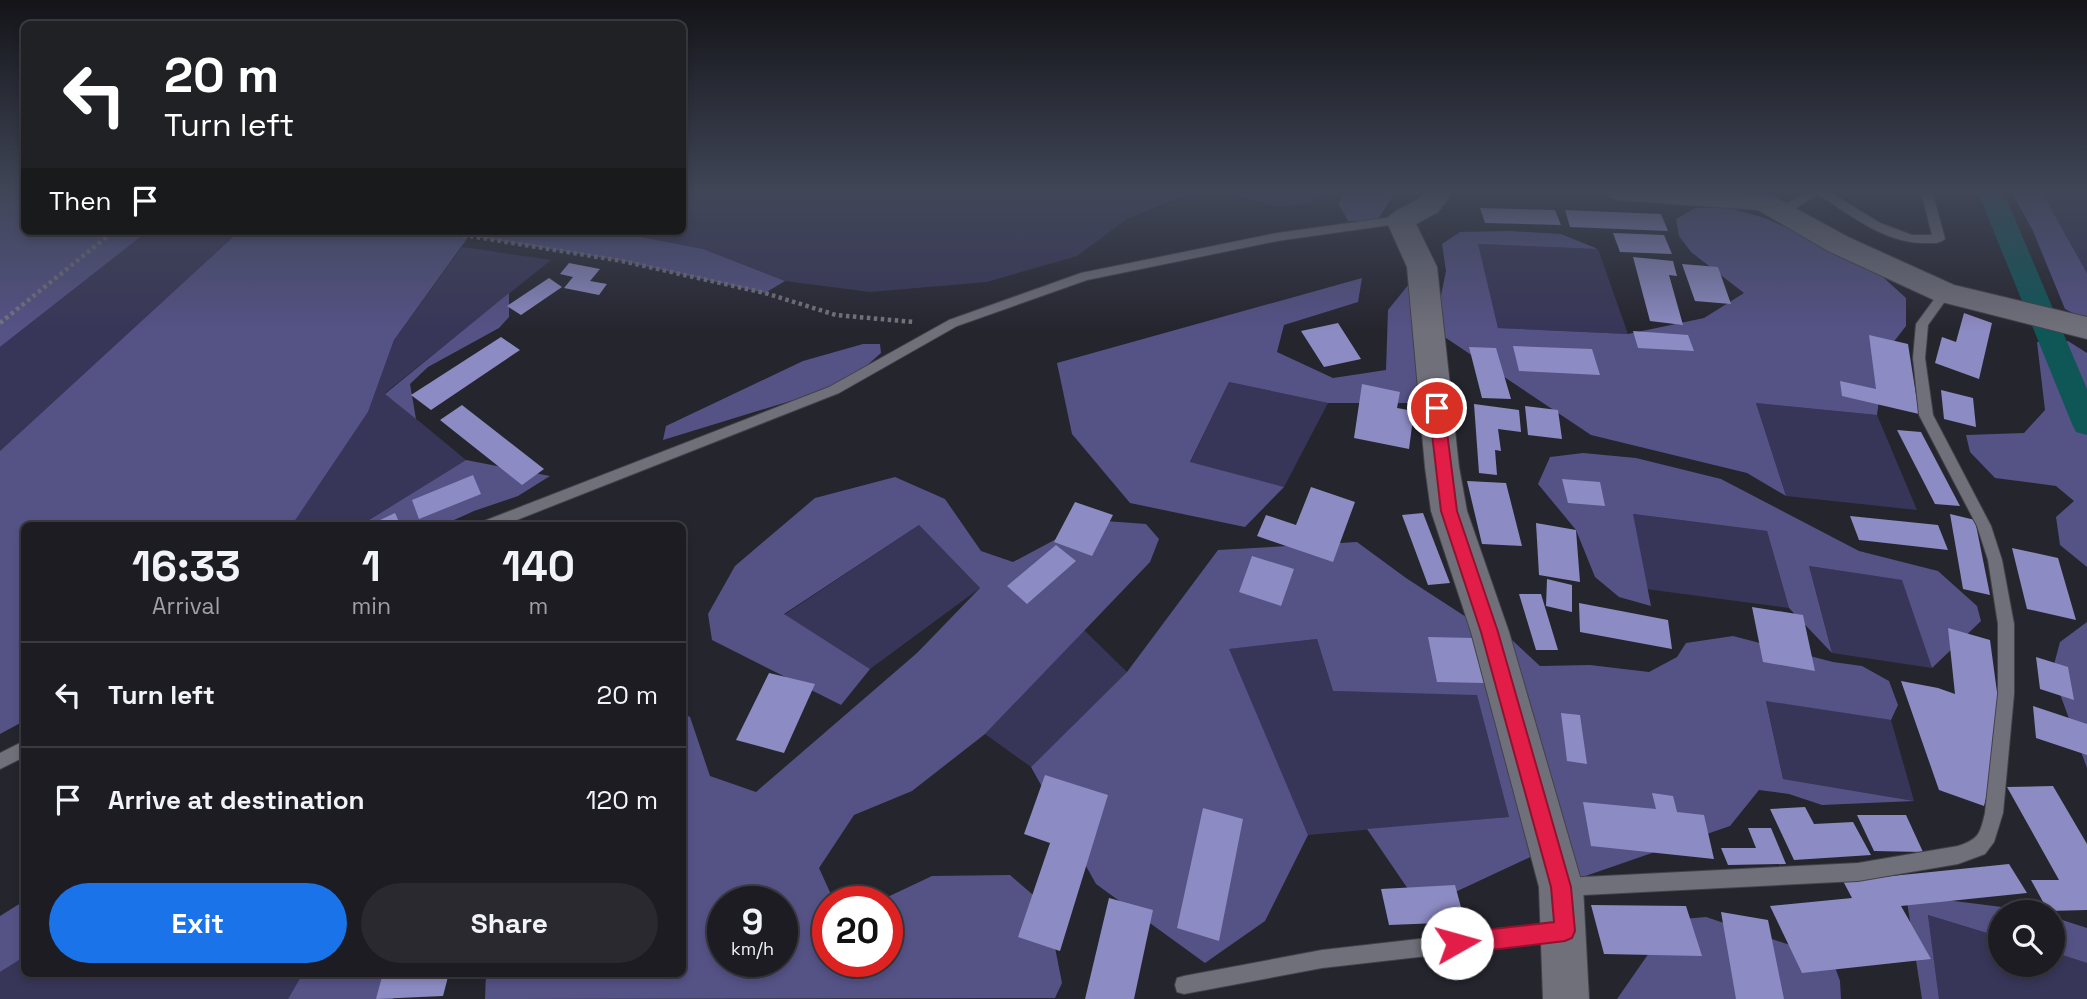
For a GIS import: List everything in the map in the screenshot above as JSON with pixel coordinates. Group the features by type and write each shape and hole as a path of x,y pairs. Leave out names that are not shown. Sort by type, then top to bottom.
{"street":[{"path":"1408,238 1422,267 1442,467 1449,511 1490,632 1561,887 1566,999"},
{"path":"1828,238 1945,293 2087,328"}],"lane":[{"path":"497,522 834,390 953,323 1085,276 1275,238"},
{"path":"1907,238 1939,238"},
{"path":"1561,887 1858,872 1958,855 1979,848 1988,836 1994,813 2006,694 2007,624 1996,561 1984,526 1926,415 1919,358 1922,324 1945,293"},
{"path":"0,761 21,750"},
{"path":"1184,985 1322,959 1565,931"}],"path":[{"path":"0,323 106,238"},
{"path":"480,238 622,261 765,293 836,315 953,323"}],"shaded area":[{"path":"0,238 140,238 0,347"},
{"path":"140,238 232,238 0,451 0,347"},
{"path":"232,238 468,238 394,340 368,412 294,522 21,522 21,723 0,734 0,451"},
{"path":"479,238 645,238 703,249 785,281 765,293 622,261"},
{"path":"645,238 1102,238 1077,256 987,282 870,292 785,281 703,249"},
{"path":"1452,238 1570,238 1598,249 1478,244 1498,328 1628,334 1704,318 1744,293 1691,252 1680,238 1807,238 1874,269 1906,298 1906,326 1885,353 1877,415 1756,403 1786,496 1747,473 1591,435 1440,334 1437,315 1446,271 1442,244"},
{"path":"2036,238 2067,238 2087,273 2087,320 2065,309"},
{"path":"2067,238 2087,238 2087,273"},
{"path":"1477,244 1598,249 1628,334 1498,328"},
{"path":"462,247 551,260 385,393 466,460 366,522 294,522 368,412 394,340"},
{"path":"1362,278 1358,302 1284,325 1277,352 1333,378 1386,370 1388,310 1409,284 1427,403 1328,403 1229,382 1190,462 1284,487 1245,527 1130,503 1072,434 1057,363"},
{"path":"509,293 509,317 499,328 428,367 410,384 416,419 385,394"},
{"path":"2068,341 2087,353 2087,567 2060,545 2056,517 2074,501 2056,486 1995,478 1970,452 1966,435 2024,433 2045,410 2037,342"},
{"path":"863,344 880,344 881,353 864,368 826,390 663,440 666,426 803,361"},
{"path":"1229,382 1328,403 1284,487 1190,463"},
{"path":"1756,403 1877,415 1917,510 1786,496"},
{"path":"1583,453 1636,458 1721,479 1859,551 1938,571 1977,606 1981,621 1932,668 1902,580 1809,566 1832,653 1789,608 1767,531 1633,514 1651,606 1619,597 1595,577 1576,530 1538,484 1550,457"},
{"path":"466,460 550,476 518,496 450,522 366,522"},
{"path":"895,477 945,499 981,551 1013,562 1092,520 1146,524 1159,539 1150,562 985,734 912,791 854,815 819,868 827,886 812,886 812,977 903,977 903,890 932,876 1010,875 1047,907 1062,983 1055,998 485,999 486,977 686,977 686,715 690,717 710,776 756,792 917,653 980,588 919,525 784,614 870,669 841,705 712,640 708,614 735,566 815,498"},
{"path":"1632,514 1767,531 1789,608 1646,589"},
{"path":"919,525 980,588 870,669 784,615"},
{"path":"1357,542 1480,626 1541,852 1421,908 1367,829 1509,817 1477,695 1333,691 1317,639 1229,649 1308,835 1265,921 1205,963 1096,884 1031,767 1127,672 1218,550"},
{"path":"1809,566 1903,580 1932,668 1832,653"},
{"path":"2087,622 2087,768 2052,672 2060,642"},
{"path":"1498,627 1540,666 1590,665 1649,672 1677,657 1686,643 1733,636 1833,662 1862,666 1889,681 1898,705 1891,720 1766,701 1783,779 1914,801 1822,805 1789,794 1759,790 1730,826 1571,881"},
{"path":"1084,630 1127,672 1031,767 985,734"},
{"path":"1317,639 1333,691 1477,694 1509,817 1308,835 1228,649"},
{"path":"1766,700 1891,720 1914,801 1783,779"},
{"path":"1906,895 1988,905 1988,933 1928,915 1939,999 1922,999"},
{"path":"21,903 21,959 0,972 0,916"},
{"path":"1928,915 1988,933 1988,977 2065,977 2065,956 2087,963 2087,999 1939,999"},
{"path":"1706,917 1832,959 1840,981 1841,999 1617,999 1672,920"},
{"path":"2065,921 2087,928 2087,963 2065,956"},
{"path":"21,959 21,977 301,977 288,999 0,999 0,972"},
{"path":"301,977 402,977 393,999 288,999"}],"building":[{"path":"1615,238 1665,238 1672,254 1620,252"},
{"path":"1633,257 1673,261 1677,276 1669,275 1683,325 1650,321"},
{"path":"569,263 600,269 590,281 607,284 599,295 564,288 573,277 560,274"},
{"path":"1682,264 1718,267 1731,304 1695,301"},
{"path":"549,278 562,287 521,315 507,306"},
{"path":"1964,313 1992,323 1979,379 1935,363 1942,337 1956,342"},
{"path":"1338,323 1361,359 1324,367 1301,331"},
{"path":"1633,331 1688,335 1694,351 1638,348"},
{"path":"1869,335 1908,344 1919,414 1842,396 1840,381 1876,389"},
{"path":"501,337 520,350 431,410 411,395"},
{"path":"1513,346 1592,349 1600,375 1519,371"},
{"path":"1469,347 1496,348 1511,399 1482,398"},
{"path":"1362,384 1400,392 1397,408 1414,411 1409,449 1354,438"},
{"path":"1941,390 1973,398 1976,427 1944,419"},
{"path":"1474,404 1519,410 1521,432 1498,429 1501,451 1495,450 1497,475 1479,473"},
{"path":"462,405 544,469 522,485 440,420"},
{"path":"1525,406 1558,410 1562,439 1528,435"},
{"path":"1897,430 1921,432 1960,506 1935,504"},
{"path":"473,475 481,494 419,519 412,500"},
{"path":"1562,479 1600,482 1605,506 1568,503"},
{"path":"1467,481 1506,483 1522,546 1482,544"},
{"path":"1311,487 1355,502 1333,562 1257,536 1266,515 1296,525"},
{"path":"1075,502 1113,515 1092,556 1054,542"},
{"path":"395,513 399,522 378,522"},
{"path":"1423,513 1450,583 1428,585 1402,515"},
{"path":"1950,514 1975,520 1990,595 1963,589"},
{"path":"1850,516 1938,525 1948,550 1859,540"},
{"path":"1536,523 1576,530 1580,582 1539,575"},
{"path":"1056,545 1076,561 1027,604 1007,586"},
{"path":"2012,548 2058,558 2076,620 2027,609"},
{"path":"1252,556 1294,569 1281,606 1239,592"},
{"path":"1547,579 1572,585 1572,612 1546,606"},
{"path":"1519,594 1541,594 1558,650 1536,650"},
{"path":"1579,603 1668,620 1672,649 1580,632"},
{"path":"1752,607 1803,615 1815,671 1763,662"},
{"path":"1948,628 1990,640 1999,707 1997,755 1984,806 1939,790 1901,681 1955,694"},
{"path":"1428,637 1474,638 1484,683 1437,682"},
{"path":"2036,657 2068,667 2074,700 2040,689"},
{"path":"769,673 815,684 784,753 736,740"},
{"path":"2033,706 2087,724 2087,755 2036,738"},
{"path":"1561,713 1580,715 1587,764 1567,761"},
{"path":"1045,775 1108,795 1060,951 1018,937 1050,843 1024,834"},
{"path":"2053,786 2087,844 2087,910 2065,911 2065,900 2042,900 2031,880 2059,880 2007,787"},
{"path":"1652,793 1673,796 1677,812 1704,815 1714,859 1591,846 1583,802 1656,809"},
{"path":"1805,807 1814,824 1853,822 1871,855 1794,860 1770,809"},
{"path":"1203,808 1243,819 1219,941 1177,928"},
{"path":"1857,815 1906,815 1923,852 1874,851"},
{"path":"1748,828 1771,828 1786,864 1728,865 1721,848 1756,848"},
{"path":"2009,864 2027,893 1901,906 1931,959 1802,973 1770,906 1852,898 1843,881"},
{"path":"1455,885 1465,922 1389,925 1381,889"},
{"path":"1109,898 1153,910 1134,999 1085,999"},
{"path":"1591,905 1686,906 1702,956 1604,954"},
{"path":"1721,912 1768,920 1784,999 1736,999"},
{"path":"382,977 448,977 443,996 376,999"}],"waterway":[{"path":"2010,238 2087,424"}],"route":[{"path":"1437,408 1449,511 1490,632 1561,887 1565,931 1457,943"}]}
